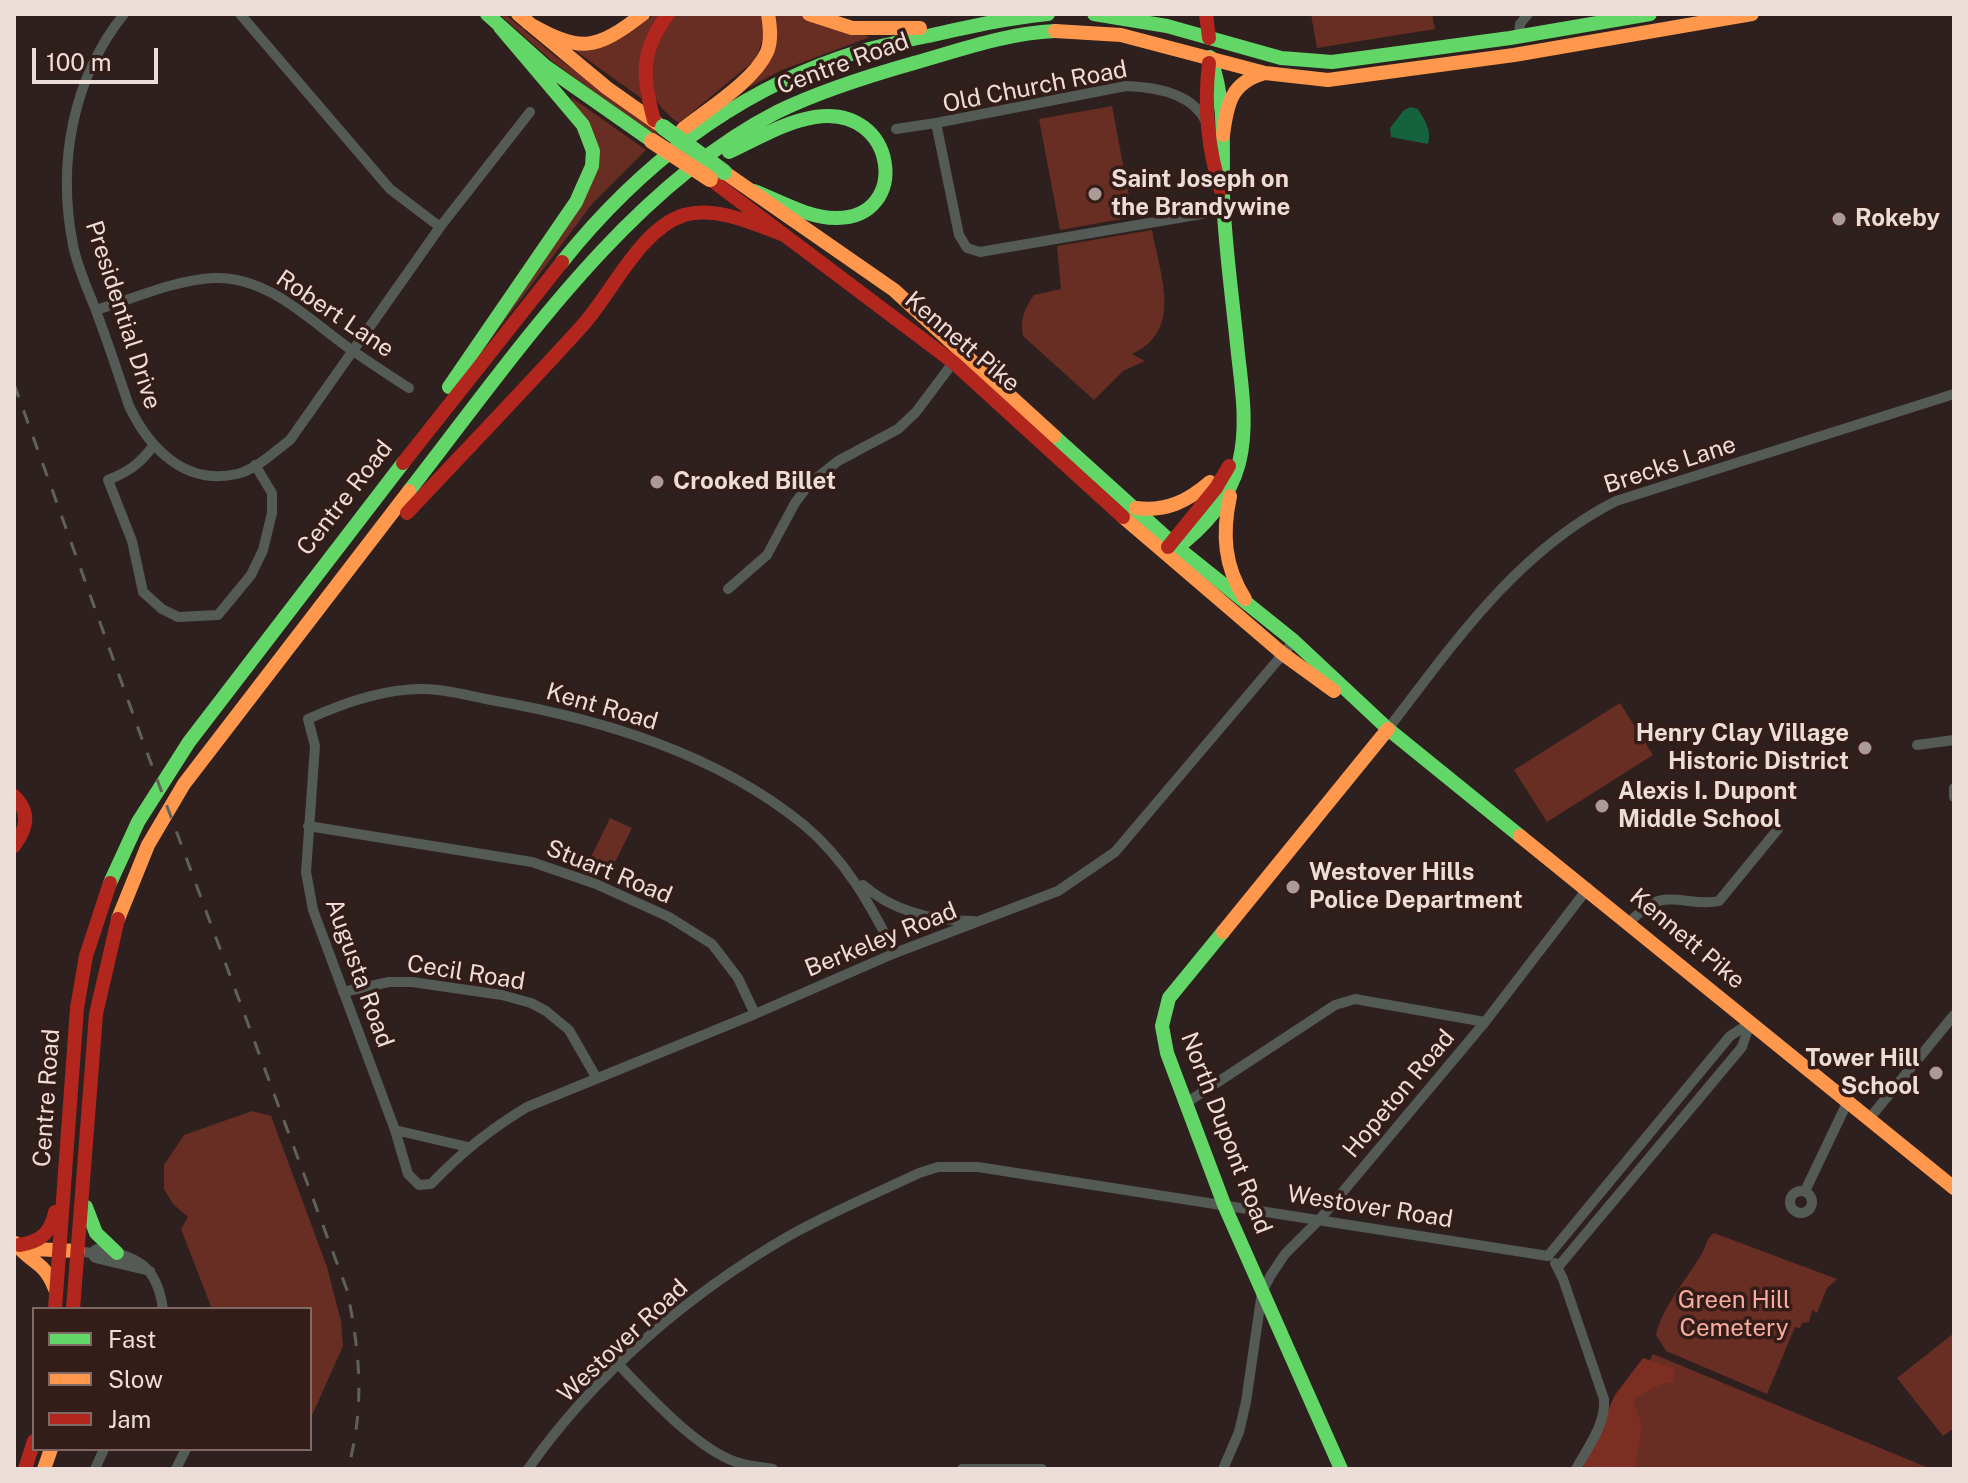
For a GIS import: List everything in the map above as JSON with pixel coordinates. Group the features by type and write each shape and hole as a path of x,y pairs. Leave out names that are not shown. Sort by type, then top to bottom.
{"main road":[{"name":"Kennett Pike","path":"487,14 576,89 656,129"},
{"path":"523,19 561,41 586,45 607,41 643,14"},
{"path":"656,129 642,67 659,24 668,14"},
{"path":"546,281 564,250 618,185 758,65 768,52 768,14"},
{"path":"809,14 828,22 869,29 966,27"},
{"name":"Centre Road","path":"56,1301 76,1251 66,1172 81,979 92,934 116,866 170,766 296,600 546,281 621,193 672,151 765,88 841,57 966,27 1048,14"},
{"path":"1094,14 1167,26 1281,58 1332,62 1650,14"},
{"path":"1167,26 1183,21 1191,14"},
{"path":"1206,14 1210,57 1218,80 1218,139 1226,163 1224,203 1243,425 1225,516 1224,549 1235,583 1253,611"},
{"path":"1406,71 1752,14"},
{"name":"Kennett Pike","path":"523,19 717,176 784,235 958,356 1136,508 1171,548 1253,611 1288,648"},
{"path":"296,600 326,551 455,379 590,180 593,159 585,125 500,27"},
{"name":"Centre Road","path":"73,1307 96,1014 111,936 134,870 168,807 192,772 530,336 648,204 686,172 749,128 778,112 834,88 931,57 1013,36 1068,31 1121,35 1265,73 1328,80 1406,71"},
{"path":"1406,71 1434,61 1506,50 1514,45 1519,36"},
{"path":"1218,139 1233,90 1251,77 1265,73"},
{"path":"686,172 776,131 825,116 843,117 861,123 883,145 887,160 886,179 880,195 864,210 845,218 827,217 754,191"},
{"name":"Kennett Pike","path":"717,176 754,191 894,290 958,356 1171,548 1288,648 1464,792 1588,888 1954,1188"},
{"path":"342,580 585,323 648,239 668,222 687,214 733,215 784,235"},
{"path":"1136,508 1160,510 1188,500 1234,466"},
{"path":"1171,548 1213,514 1224,497 1234,466"},
{"name":"North Dupont Road","path":"1341,1469 1225,1207 1162,1040 1162,1020 1167,1003 1388,729"},
{"path":"14,796 23,805 27,821 14,846"},
{"path":"15,1244 44,1238 50,1232 58,1183 66,1172"},
{"path":"82,1188 92,1230 117,1253"},
{"path":"15,1244 32,1249 76,1251"},
{"path":"15,1244 21,1253 46,1266 56,1301"},
{"path":"25,1469 32,1447"}],"street":[{"name":"Presidential Drive","path":"124,14 107,35 79,94 72,120 67,166 73,247 129,406 140,428 153,446 177,465 206,475 237,474 265,460 290,440 440,227 530,112"},
{"path":"240,14 389,188 440,227"},
{"path":"1519,36 1520,24 1528,14"},
{"name":"Old Church Road","path":"1218,139 1203,115 1190,102 1171,94 1126,86 936,123 959,235 967,248 980,252 1224,203"},
{"path":"896,129 936,123"},
{"name":"Robert Lane","path":"96,310 184,283 216,278 236,281 261,288 285,300 409,388"},
{"path":"728,589 767,555 809,484 838,461 898,429 916,412 958,356"},
{"name":"Brecks Lane","path":"1388,729 1490,599 1518,569 1583,518 1616,501 1954,394"},
{"name":"Presidential Drive","path":"153,446 141,462 126,473 108,480 132,541 143,592 162,609 178,617 218,615 251,575 263,550 272,513 272,493 255,465"},
{"name":"Berkeley Road","path":"419,1185 431,1184 468,1147 527,1107 895,953 1058,891 1115,852 1288,648"},
{"name":"Kent Road","path":"308,719 330,709 388,692 426,689 579,717 668,748 724,773 770,800 805,826 873,894 893,906 942,920 979,921"},
{"name":"Augusta Road","path":"308,719 315,746 306,872 313,910 395,1130 408,1174 419,1185"},
{"path":"1917,745 1954,740"},
{"path":"1954,788 1954,797"},
{"name":"Stuart Road","path":"308,826 532,862 596,884 669,917 712,944 738,978 755,1014"},
{"path":"1629,922 1648,905 1659,900 1719,901 1778,829"},
{"name":"Kent Road","path":"849,873 865,894 895,953"},
{"name":"Hopeton Road","path":"1223,1469 1239,1432 1246,1402 1262,1292 1285,1254 1320,1219 1485,1022 1588,888"},
{"name":"Cecil Road","path":"343,992 389,982 412,982 502,995 531,1003 569,1030 596,1077"},
{"path":"1186,1103 1335,1005 1355,999 1485,1022"},
{"path":"1869,1119 1954,1015"},
{"path":"1576,1469 1600,1425 1604,1401 1558,1267 1548,1256 1730,1036 1750,1023"},
{"path":"1558,1267 1742,1047 1750,1023"},
{"path":"1805,1191 1848,1101"},
{"path":"395,1130 468,1147"},
{"name":"Westover Road","path":"528,1469 551,1437 619,1365 675,1314 788,1236 919,1173 938,1167 978,1167 1025,1173 1548,1256"},
{"path":"76,1251 97,1249 138,1259 150,1271 163,1307"},
{"path":"76,1251 150,1271"},
{"path":"619,1365 659,1407 724,1456 736,1462 773,1469"},
{"path":"176,1469 185,1451"},
{"path":"964,1469 1042,1469"}],"green space":[{"path":"499,14 506,15 555,56 653,127 657,134 652,134 553,62"},
{"path":"655,14 662,14 641,98 573,49 635,28"},
{"path":"675,14 761,14 765,27 760,56 679,123 655,98 650,85 652,58"},
{"path":"772,14 801,14 870,37 782,70 732,96 747,83"},
{"path":"1311,14 1432,14 1435,29 1317,48"},
{"path":"571,97 646,150 592,204 482,351 598,167"},
{"path":"1112,106 1133,217 1060,230 1039,119"},
{"path":"1152,230 1163,283 1163,316 1158,331 1148,344 1132,354 1145,361 1123,371 1094,400 1023,336 1024,314 1034,295 1061,289 1057,246"},
{"path":"1620,703 1653,755 1547,822 1514,770"},
{"path":"610,818 632,828 611,870 590,859"},
{"path":"252,1111 271,1116 327,1267 341,1321 343,1346 312,1416 312,1307 211,1307 181,1229 188,1217 173,1204 164,1189 164,1165 184,1135"},
{"name":"Green Hill Cemetery","path":"1714,1233 1837,1279 1827,1288 1817,1313 1812,1310 1809,1322 1802,1323 1800,1328 1795,1327 1767,1394 1666,1351 1656,1335 1669,1304"},
{"path":"1954,1333 1954,1428 1943,1436 1897,1378"},
{"path":"1653,1354 1931,1469 1586,1469"}],"shaded area":[{"path":"1411,107 1418,109 1425,122 1428,144 1391,137 1390,128 1404,110"},
{"path":"1643,1358 1675,1369 1673,1382 1663,1383 1633,1399 1642,1426 1635,1469 1587,1469 1583,1465 1615,1395"}],"railway":[{"path":"14,384 347,1290 359,1380 357,1423 348,1469"}],"traffic: fast":[{"path":"487,14 545,66 652,141"},
{"path":"562,262 620,197 686,140 721,116 798,74 839,58 894,43 1048,14"},
{"path":"1094,14 1167,26 1281,58 1332,62 1510,38 1650,14"},
{"path":"449,387 576,202 592,166 593,151 583,125 500,27"},
{"path":"409,491 575,281 621,231 670,186 722,145 777,112 844,84 984,43 1055,31"},
{"path":"1170,553 1203,525 1221,502 1234,477 1242,449 1244,422 1224,216 1221,109 1210,57"},
{"path":"729,152 792,123 815,117 843,118 864,127 878,144 885,163 884,183 876,201 860,213 836,218 815,215 754,191"},
{"path":"663,127 724,172"},
{"path":"1054,436 1178,548 1294,641 1388,729 1520,836"},
{"path":"110,883 138,822 189,742 403,463"},
{"path":"1223,932 1169,998 1162,1026 1167,1053 1225,1207 1341,1469"},
{"path":"86,1207 96,1233 117,1253"}],"traffic: slow":[{"path":"518,14 607,88 658,124"},
{"path":"528,23 562,39 587,44 612,35 643,14"},
{"path":"683,129 741,84 761,63 770,43 768,14"},
{"path":"809,14 852,28 920,28"},
{"path":"1055,31 1121,35 1265,73 1328,80 1514,55 1752,14"},
{"path":"1223,135 1229,104 1238,88 1265,73"},
{"path":"652,141 710,179"},
{"path":"724,172 894,290 1054,436"},
{"path":"1136,508 1176,504 1210,482"},
{"path":"118,919 148,845 184,784 409,491"},
{"path":"1230,496 1226,523 1227,549 1233,574 1245,599"},
{"path":"1123,517 1283,654 1334,691"},
{"path":"1223,932 1388,729"},
{"path":"1520,836 1954,1188"},
{"path":"15,1243 42,1267 55,1289"},
{"path":"21,1246 78,1251"},
{"path":"44,1469 50,1451"}],"traffic: jam":[{"path":"654,120 647,90 646,65 652,40 668,14"},
{"path":"1206,14 1209,38"},
{"path":"1209,63 1208,127 1221,190"},
{"path":"710,179 953,362 1123,517"},
{"path":"407,513 582,326 640,248 668,222 696,213 722,214 784,235"},
{"path":"403,463 562,262"},
{"path":"1168,547 1216,488 1229,466"},
{"path":"14,796 25,815 22,833 14,846"},
{"path":"55,1307 77,1008 86,956 110,883"},
{"path":"73,1307 96,1014 118,919"},
{"path":"19,1245 33,1242 43,1235 51,1226 55,1212"},
{"path":"25,1469 32,1447"}],"place":[{"name":"Saint Joseph on the Brandywine","path":"1095,194"},
{"name":"Rokeby","path":"1839,219"},
{"name":"Crooked Billet","path":"657,482"},
{"name":"Henry Clay Village Historic District","path":"1865,748"},
{"name":"Alexis I. Dupont Middle School","path":"1602,806"},
{"name":"Westover Hills Police Department","path":"1293,887"},
{"name":"Tower Hill School","path":"1936,1073"}]}
